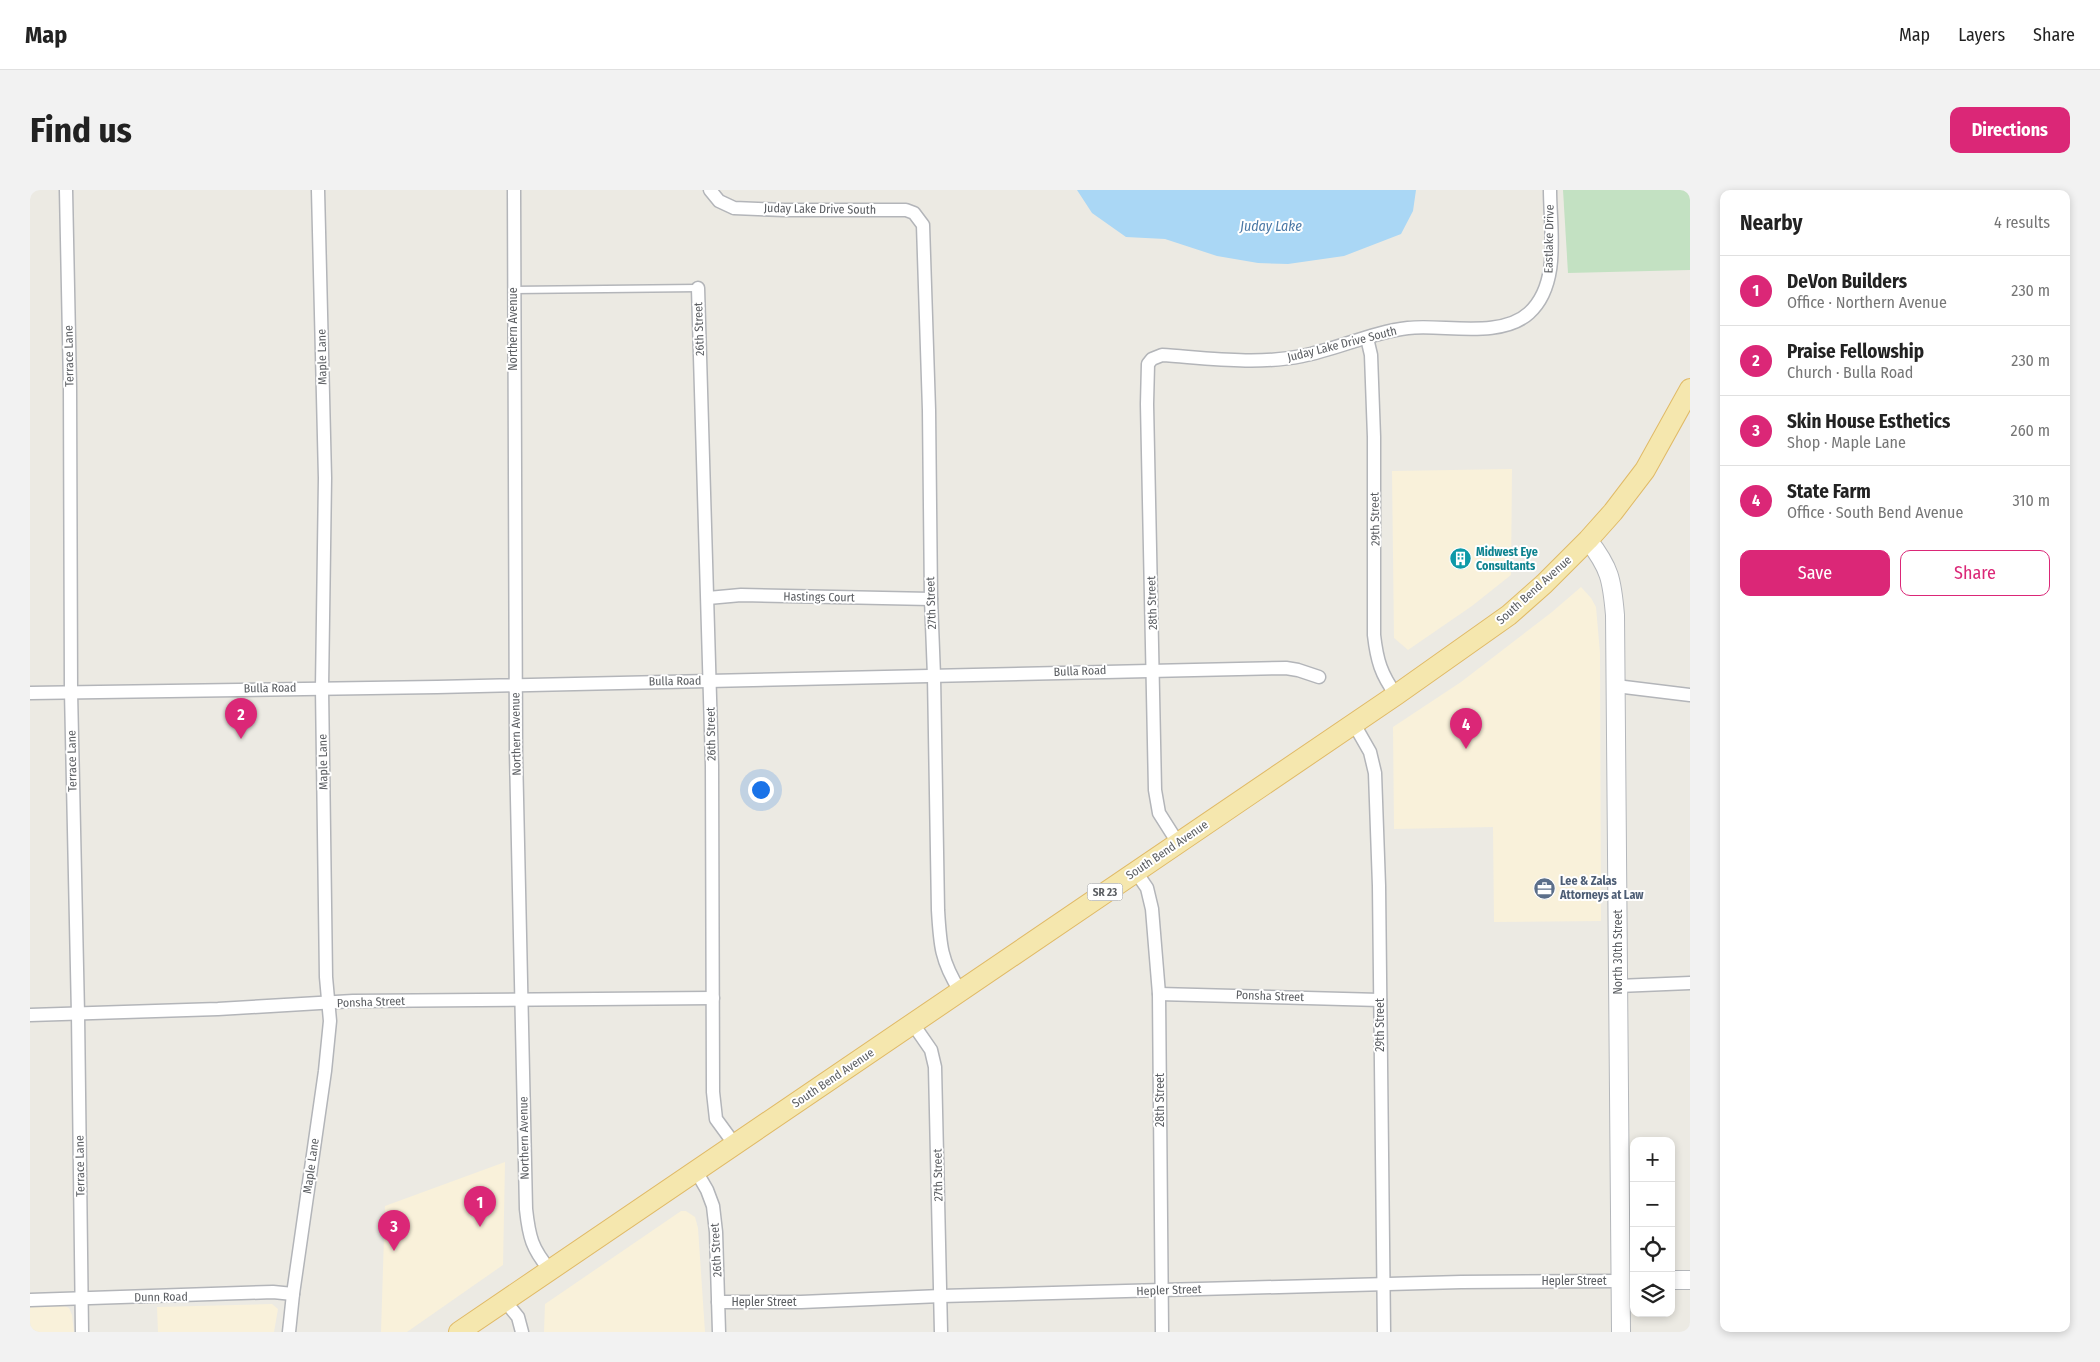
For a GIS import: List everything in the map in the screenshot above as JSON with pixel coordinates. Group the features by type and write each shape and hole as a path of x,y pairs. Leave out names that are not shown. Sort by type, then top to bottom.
{"main road":[{"name":"South Bend Avenue","path":"459,1332 1354,724 1509,615 1544,584 1613,512 1645,470 1690,389"}],"street":[{"name":"Terrace Lane","path":"66,190 70,387 71,691 82,1332"},
{"name":"Maple Lane","path":"289,1332 325,1071 330,1021 328,1003 322,688 325,478 318,190"},
{"name":"Northern Avenue","path":"514,190 515,685 526,1209 529,1236 537,1254 550,1270"},
{"name":"Juday Lake Drive South","path":"710,190 719,201 734,208 906,210 914,214"},
{"name":"Eastlake Drive","path":"1530,312 1539,302 1548,279 1551,254 1550,190"},
{"name":"27th Street","path":"914,214 921,220 925,231 930,429 931,599 940,944 948,971 960,991"},
{"name":"26th Street","path":"698,288 708,598 713,1092 716,1119 735,1144"},
{"name":"Juday Lake Drive South","path":"1152,359 1162,355 1278,359 1302,356 1396,329 1416,327 1495,327 1512,324 1530,312"},
{"name":"29th Street","path":"1368,338 1371,355 1374,447 1374,635 1376,657 1383,676 1396,695"},
{"name":"28th Street","path":"1152,359 1148,368 1147,404 1155,790 1160,813 1178,843"},
{"name":"North 30th Street","path":"1588,540 1609,572 1613,593 1616,686 1618,986 1627,1281 1621,1332"},
{"name":"Hastings Court","path":"708,598 742,595 931,599"},
{"name":"Bulla Road","path":"30,693 515,685 1286,668 1319,677"},
{"path":"1616,686 1690,695"},
{"name":"29th Street","path":"1354,724 1370,752 1375,773 1384,1332"},
{"name":"28th Street","path":"1136,872 1147,888 1152,909 1160,994 1162,1332"},
{"path":"1618,986 1690,983"},
{"name":"Ponsha Street","path":"1160,994 1380,1000"},
{"name":"Ponsha Street","path":"30,1015 353,1001 713,998"},
{"name":"27th Street","path":"913,1024 931,1050 935,1067 941,1332"},
{"name":"26th Street","path":"696,1171 707,1190 712,1206 716,1232 719,1332"},
{"path":"1675,1280 1690,1280"},
{"name":"Hepler Street","path":"718,1302 801,1302 941,1296 1461,1282 1627,1281"},
{"name":"Dunn Road","path":"30,1300 273,1292 293,1294"},
{"path":"506,1301 518,1317 522,1332"}],"lane":[{"path":"513,290 698,288"}],"shaded area":[{"path":"1512,469 1511,575 1472,606 1408,650 1394,638 1392,471"},
{"path":"1581,587 1596,607 1600,653 1601,921 1494,922 1493,827 1394,829 1393,727 1461,682 1552,612"},
{"path":"505,1162 503,1265 407,1332 381,1332 385,1206"},
{"path":"681,1211 686,1211 695,1217 698,1228 705,1332 544,1332 545,1304"},
{"path":"30,1304 60,1304 69,1308 72,1315 74,1332 30,1332"},
{"path":"272,1304 278,1309 274,1332 158,1332 157,1307"}],"green space":[{"path":"1563,190 1690,190 1690,270 1568,273"}],"water":[{"name":"Juday Lake","path":"1077,190 1416,190 1413,211 1401,234 1344,256 1288,264 1258,263 1217,256 1165,239 1126,237 1092,213"}],"place":[{"name":"Midwest Eye Consultants","path":"1460,559"},
{"name":"Praise Fellowship","path":"241,739"},
{"name":"State Farm","path":"1466,749"},
{"name":"Lee & Zalas Attorneys at Law","path":"1544,888"},
{"name":"DeVon Builders","path":"480,1227"},
{"name":"Skin House Esthetics","path":"394,1251"}]}
